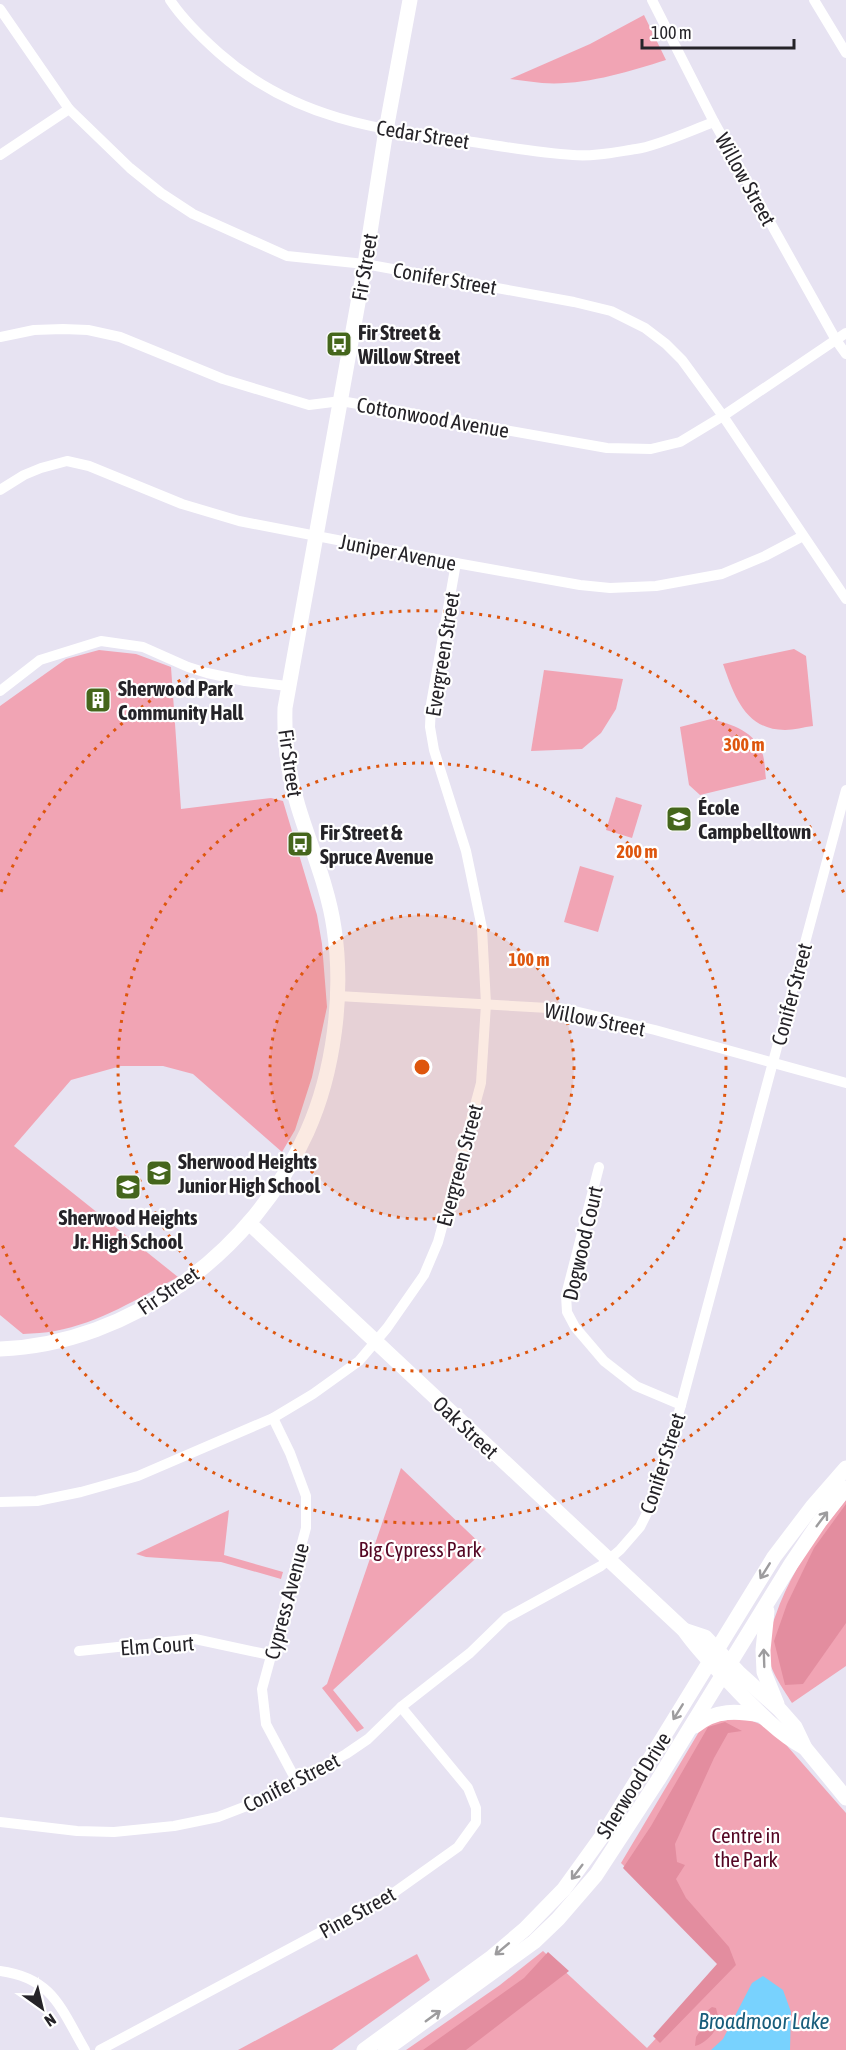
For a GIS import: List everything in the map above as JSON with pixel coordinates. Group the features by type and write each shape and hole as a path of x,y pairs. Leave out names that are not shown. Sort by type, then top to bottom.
{"street":[{"name":"Cedar Street","path":"170,0 199,35 235,67 266,89 331,116 386,130 574,156 639,148 714,122"},
{"name":"Fir Street","path":"0,1349 86,1333 118,1321 173,1291 216,1256 249,1223 281,1179 307,1133 320,1097 327,1072 337,1010 334,927 326,893 297,805 285,752 285,718 288,686 341,400 410,0"},
{"name":"Willow Street","path":"652,0 714,122 846,354"},
{"path":"814,0 846,53"},
{"name":"Conifer Street","path":"0,9 69,109 130,168 161,193 193,214 287,256 365,264 574,302 611,311 636,323 666,344 682,360 723,416 846,599"},
{"path":"0,155 69,109"},
{"name":"Cottonwood Avenue","path":"0,337 34,330 88,330 120,337 223,379 309,405 341,400 607,448 630,450 651,449 680,442 723,416 846,333"},
{"name":"Juniper Avenue","path":"0,490 32,471 67,461 89,466 182,504 239,521 580,585 621,588 656,586 722,574 765,556 803,536"},
{"name":"Evergreen Street","path":"0,1502 37,1501 81,1492 138,1476 273,1418 341,1376 358,1361 387,1328 424,1275 438,1242 481,1083 486,1004 482,928 466,851 440,771 430,727 430,704 456,563"},
{"path":"0,691 40,660 101,641 143,647 207,673 245,681 288,686"},
{"name":"Conifer Street","path":"0,1822 114,1832 174,1826 218,1817 265,1799 368,1739 401,1707 470,1653 506,1618 601,1566 640,1527 653,1502 681,1405 846,790"},
{"name":"Willow Street","path":"338,996 566,1009 655,1030 846,1083"},
{"name":"Dogwood Court","path":"600,1167 566,1295 567,1312 575,1327 604,1361 636,1386 681,1405"},
{"name":"Oak Street","path":"249,1223 713,1656 727,1670 762,1715 788,1738 805,1748"},
{"name":"Cypress Avenue","path":"273,1418 290,1453 306,1496 306,1528 262,1689 266,1724 297,1782"},
{"name":"Sherwood Drive","path":"364,2050 492,1957 525,1929 564,1889 605,1832 774,1557 812,1507 846,1468"},
{"name":"Sherwood Drive","path":"385,2050 534,1942 558,1919 596,1875 617,1846 820,1521 846,1488"},
{"path":"768,1603 764,1623 764,1672 780,1710"},
{"name":"Elm Court","path":"79,1651 195,1639 270,1655"},
{"name":"Oak Street","path":"727,1670 780,1710 795,1727 805,1748 846,1798"},
{"name":"Pine Street","path":"100,2050 392,1894 458,1847 476,1822 474,1799 468,1788 401,1707"},
{"path":"687,1734 710,1716 722,1712 762,1715"},
{"path":"0,1971 15,1973 40,1983 58,2003 86,2050"}],"green space":[{"path":"644,15 666,60 605,77 574,82 542,83 510,79 590,44"},
{"path":"794,649 806,656 813,726 788,730 760,724 743,709 723,664"},
{"path":"99,650 136,654 171,667 181,809 271,798 283,801 317,915 322,944 327,1007 312,1077 295,1130 282,1152 193,1074 163,1066 121,1066 71,1080 14,1146 178,1277 118,1309 87,1322 55,1331 23,1334 0,1315 0,706 66,659"},
{"path":"544,670 623,679 616,709 601,733 582,749 531,751"},
{"path":"711,719 742,730 755,740 763,755 766,779 700,795 689,785 680,727"},
{"path":"616,797 642,805 632,838 606,830"},
{"path":"580,866 614,876 598,932 564,922"},
{"name":"Big Cypress Park","path":"401,1468 486,1549 333,1690 364,1728 357,1732 322,1688 327,1684"},
{"path":"846,1500 846,1666 792,1703 770,1663 767,1649 770,1633 781,1601 796,1570 824,1527"},
{"path":"229,1510 224,1555 283,1572 281,1579 221,1562 146,1557 136,1554"},
{"name":"Centre in the Park","path":"745,1718 767,1727 781,1739 846,1813 846,2050 406,2050 500,1985 543,1951 647,2048 725,1964 621,1863 700,1730 711,1722"},
{"path":"417,1954 430,1980 332,2050 238,2050"}],"shaded area":[{"path":"846,1504 846,1623 803,1684 785,1685 774,1641 787,1604 814,1548"},
{"path":"725,1722 742,1731 728,1733 714,1758 675,1844 677,1862 685,1865 676,1879 686,1898 729,1947 736,1965 660,2043 653,2036 717,1964 623,1868 651,1826 708,1727"},
{"path":"548,1952 569,1971 466,2050 423,2050 524,1978"},
{"path":"712,2007 716,2008 717,2027 709,2038 695,2046 696,2037 704,2025 705,2014"}],"water":[{"name":"Broadmoor Lake","path":"763,1976 783,1990 791,2012 790,2050 711,2050 723,2039 752,1983"}],"place":[{"name":"Fir Street & Willow Street","path":"339,344"},
{"name":"Sherwood Park Community Hall","path":"98,700"},
{"name":"École Campbelltown","path":"679,819"},
{"name":"Fir Street & Spruce Avenue","path":"300,844"},
{"name":"Sherwood Heights Junior High School","path":"159,1173"},
{"name":"Sherwood Heights Jr. High School","path":"128,1187"}]}
